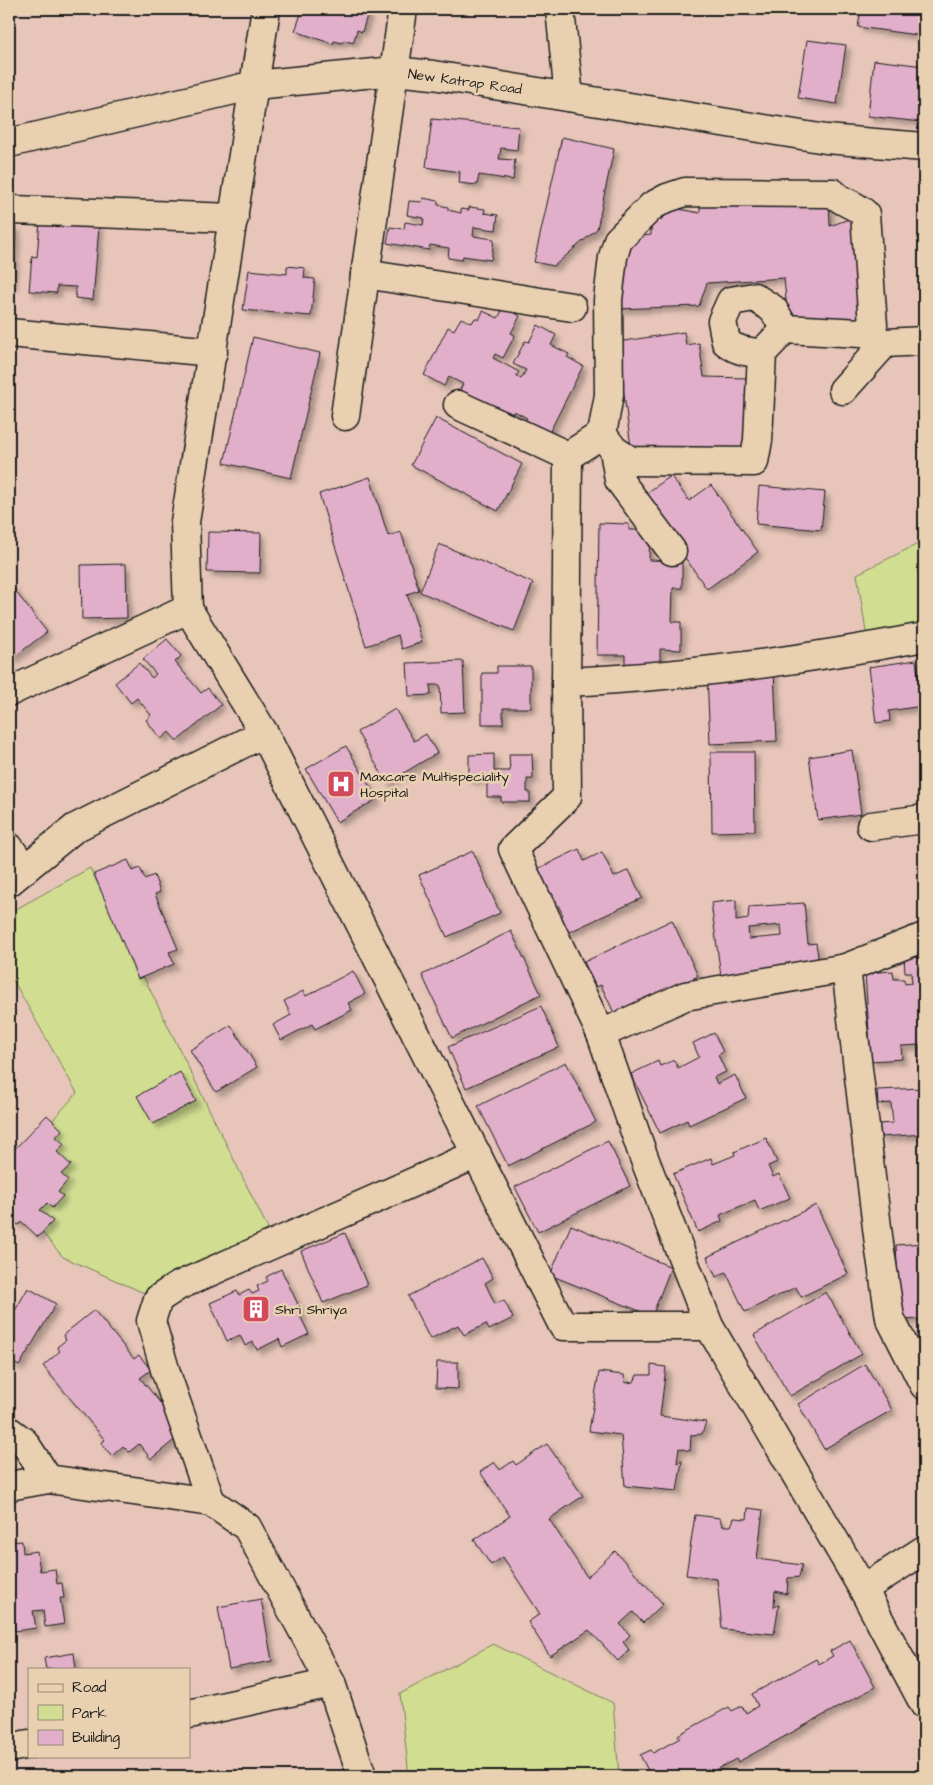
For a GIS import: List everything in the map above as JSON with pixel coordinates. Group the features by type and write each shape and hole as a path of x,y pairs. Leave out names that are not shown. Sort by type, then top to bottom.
{"street":[{"path":"266,9 185,522 188,609 264,734 563,1326 709,1326"},
{"path":"345,416 403,9"},
{"path":"560,9 569,97"},
{"name":"New Katrap Road","path":"9,143 255,85 394,71 433,75 826,140 924,147"},
{"path":"608,442 632,461 754,462 758,440 762,353 785,329 861,333 872,325 865,214 859,208 840,201 833,193 685,192 667,198 652,206 618,240 613,257 608,300 608,442 619,480 672,550"},
{"path":"9,208 12,210 234,218"},
{"path":"365,274 572,307"},
{"path":"762,353 734,349 726,342 722,322 731,301 754,297 773,309 785,329"},
{"path":"9,333 213,352"},
{"path":"843,390 885,343 924,341"},
{"path":"458,406 568,456 608,442"},
{"path":"568,456 567,797 513,849 600,1034 643,1155 709,1326 863,1589 924,1704"},
{"path":"9,692 188,609"},
{"path":"566,682 613,680 753,664 924,637"},
{"path":"9,847 17,875 75,828 264,734"},
{"path":"871,826 924,819"},
{"path":"600,1034 685,996 846,968 924,937"},
{"path":"846,968 879,1244 890,1318 924,1385"},
{"path":"211,1502 166,1373 151,1321 158,1299 178,1286 477,1154"},
{"path":"9,1431 24,1442 48,1479"},
{"path":"9,1486 48,1479 211,1502 247,1527 331,1683 362,1776"},
{"path":"863,1589 924,1550"},
{"path":"190,1714 331,1683"},
{"path":"9,1748 28,1744"}],"green space":[{"path":"924,541 924,625 867,638 857,574"},
{"path":"90,868 275,1243 151,1296 63,1257 9,1193 9,1169 77,1093 9,973 9,913"},
{"path":"493,1644 613,1703 619,1776 409,1776 400,1694"}],"building":[{"path":"297,9 369,9 362,32 357,30 353,43 344,40 342,43 334,41 333,44 295,31 301,14 296,12"},
{"path":"861,9 924,9 924,36 858,27"},
{"path":"807,40 846,45 837,104 798,98"},
{"path":"874,60 924,66 921,122 868,116"},
{"path":"432,119 519,127 517,150 501,148 499,159 515,160 513,180 479,175 477,185 459,183 460,172 426,167"},
{"path":"562,137 614,149 597,229 554,266 534,262"},
{"path":"700,197 829,198 830,226 860,215 868,325 788,322 784,278 707,283 699,306 616,309 621,245 633,237 651,235 651,221 662,219 663,206 700,213"},
{"path":"423,198 438,201 438,205 461,213 461,209 469,210 469,207 485,209 484,213 498,215 496,230 474,227 473,236 494,239 491,260 463,256 462,260 448,258 449,248 430,245 429,250 387,243 390,227 404,229 405,222 423,225 424,218 407,215 409,201 422,202"},
{"path":"40,221 99,226 93,300 75,298 76,287 57,286 57,293 29,291 32,256 37,257"},
{"path":"9,227 16,227 12,286 9,286"},
{"path":"287,266 305,268 304,278 315,279 311,316 243,310 249,270 287,274"},
{"path":"504,307 520,316 511,333 515,335 503,358 495,354 493,358 519,372 516,376 521,379 526,370 513,364 525,341 529,342 538,325 556,335 551,345 569,354 567,357 583,366 546,439 522,426 527,418 514,411 509,419 458,393 463,384 449,377 444,386 424,375 448,327 454,330 461,318 472,323 475,318 479,320 483,311 498,318"},
{"path":"684,332 686,345 699,343 704,377 749,378 748,458 632,455 617,342"},
{"path":"253,337 320,353 291,478 224,463"},
{"path":"436,418 522,464 498,511 411,465"},
{"path":"671,476 689,501 711,485 758,552 707,589 642,496"},
{"path":"370,477 388,536 401,532 419,590 407,594 422,642 402,649 398,635 366,646 319,494"},
{"path":"759,486 825,492 821,530 756,524"},
{"path":"599,523 629,524 629,530 650,530 649,560 682,561 682,588 673,588 672,622 681,622 681,650 660,649 660,665 625,665 625,655 597,655"},
{"path":"208,532 261,533 260,573 207,572"},
{"path":"439,544 533,583 514,631 420,592"},
{"path":"126,564 127,618 82,619 81,565"},
{"path":"9,583 47,632 9,661"},
{"path":"167,639 181,656 175,662 201,693 208,688 221,705 177,741 169,732 161,739 146,720 151,715 137,698 131,703 115,683 139,663 152,678 156,674 143,659"},
{"path":"916,660 922,706 889,711 890,721 876,723 869,667"},
{"path":"463,661 465,712 441,713 440,685 430,685 431,695 409,696 407,663"},
{"path":"497,666 531,666 531,708 503,708 503,724 482,724 482,673 497,673"},
{"path":"774,671 777,741 710,744 707,674"},
{"path":"395,709 414,741 426,734 437,753 387,783 357,732"},
{"path":"346,746 377,799 337,822 306,769"},
{"path":"852,750 861,814 818,820 809,757"},
{"path":"711,752 754,752 755,831 712,832"},
{"path":"494,754 494,771 510,771 509,754 532,754 533,779 527,779 527,792 530,792 530,802 501,802 501,797 487,797 487,780 469,780 469,755"},
{"path":"579,849 584,861 602,852 614,877 629,870 642,898 563,935 555,919 563,915 552,893 545,897 533,871"},
{"path":"473,851 500,913 447,937 419,875"},
{"path":"128,860 133,871 140,868 145,879 154,875 160,892 155,894 178,949 169,952 174,964 138,979 94,874"},
{"path":"736,900 736,921 748,919 749,907 804,903 808,944 816,943 819,963 721,976 711,903","holes":["781,925 782,936 749,939 748,928"]},
{"path":"672,920 698,976 615,1015 601,985 596,987 584,962"},
{"path":"511,931 541,994 452,1038 422,975"},
{"path":"924,957 924,1058 919,1058 919,1045 901,1046 902,1059 871,1061 865,973 893,971 894,979 904,979 905,984 912,983 911,972 905,972 904,958"},
{"path":"353,971 365,994 348,1003 352,1010 315,1029 312,1024 281,1040 273,1025 291,1015 284,1001 303,991 306,996"},
{"path":"541,1006 559,1047 466,1088 448,1047"},
{"path":"231,1025 257,1067 216,1092 190,1050"},
{"path":"714,1033 723,1052 718,1055 726,1072 714,1077 717,1084 735,1075 746,1098 689,1125 687,1120 660,1133 631,1074 658,1061 660,1066 674,1060 678,1068 699,1057 693,1043"},
{"path":"566,1062 596,1122 508,1166 478,1106"},
{"path":"180,1072 196,1101 153,1124 137,1096"},
{"path":"924,1088 924,1134 880,1137 879,1124 893,1123 891,1103 878,1104 877,1090"},
{"path":"47,1115 62,1130 56,1137 64,1144 57,1152 71,1165 61,1174 68,1180 58,1192 63,1196 52,1208 47,1203 40,1210 53,1221 38,1237 22,1222 18,1225 9,1216 9,1155"},
{"path":"766,1138 777,1162 768,1166 773,1177 779,1174 790,1198 759,1211 755,1200 720,1215 722,1221 698,1232 673,1174 711,1158 713,1164 735,1155 734,1152"},
{"path":"608,1141 630,1186 538,1232 515,1187"},
{"path":"816,1205 848,1274 801,1297 796,1287 745,1312 726,1272 716,1277 707,1257"},
{"path":"571,1225 671,1267 652,1316 550,1275"},
{"path":"345,1233 367,1285 323,1303 301,1251"},
{"path":"924,1243 924,1319 900,1320 896,1245"},
{"path":"482,1258 493,1278 485,1283 495,1304 504,1300 513,1318 489,1330 486,1324 464,1335 458,1325 430,1339 408,1296"},
{"name":"Shri Shriya","path":"281,1269 303,1315 300,1316 309,1334 282,1347 279,1339 257,1350 253,1342 245,1346 240,1335 227,1341 210,1303 237,1291 239,1295 249,1290 252,1294 259,1291 257,1286 268,1281 266,1277"},
{"path":"28,1288 56,1304 19,1366 9,1360 9,1321"},
{"path":"826,1292 862,1354 790,1396 754,1335"},
{"path":"94,1310 134,1359 139,1355 151,1370 140,1378 184,1432 151,1459 139,1444 129,1452 123,1446 112,1456 101,1443 105,1440 43,1366 60,1351 57,1347 66,1340 63,1335"},
{"path":"437,1362 458,1362 458,1389 436,1388"},
{"path":"865,1364 892,1410 824,1449 798,1404"},
{"path":"651,1365 666,1367 660,1416 706,1422 702,1434 691,1435 690,1451 679,1448 677,1463 682,1461 677,1491 625,1486 621,1435 589,1431 599,1372 624,1375 625,1383 634,1382 637,1375 651,1375"},
{"path":"547,1444 583,1496 549,1519 587,1577 615,1551 663,1604 643,1623 633,1612 620,1624 630,1635 623,1642 629,1650 618,1661 589,1630 550,1656 528,1622 540,1614 503,1557 491,1565 474,1540 510,1516 480,1472 494,1462 500,1470 513,1461 516,1465"},
{"path":"748,1508 763,1510 757,1559 802,1565 799,1577 788,1578 787,1594 775,1591 774,1607 779,1605 774,1634 722,1629 717,1579 686,1575 695,1515 720,1518 722,1526 731,1526 734,1518 747,1519"},
{"path":"22,1541 23,1553 37,1551 40,1571 55,1569 57,1584 62,1583 64,1598 60,1598 64,1624 45,1627 43,1610 33,1611 36,1628 15,1631 12,1613 9,1614 9,1542"},
{"path":"261,1599 272,1661 229,1669 218,1607"},
{"path":"850,1640 875,1687 738,1762 736,1759 715,1770 717,1773 712,1776 651,1776 640,1755 651,1750 653,1753 680,1738 678,1735 729,1707 732,1711 742,1706 746,1713 758,1706 752,1694 816,1659 819,1664 833,1656 830,1651"},
{"path":"74,1653 76,1668 46,1668 44,1658"}],"place":[{"name":"Maxcare Multispeciality Hospital","path":"341,784"},
{"name":"Shri Shriya","path":"256,1309"}]}
